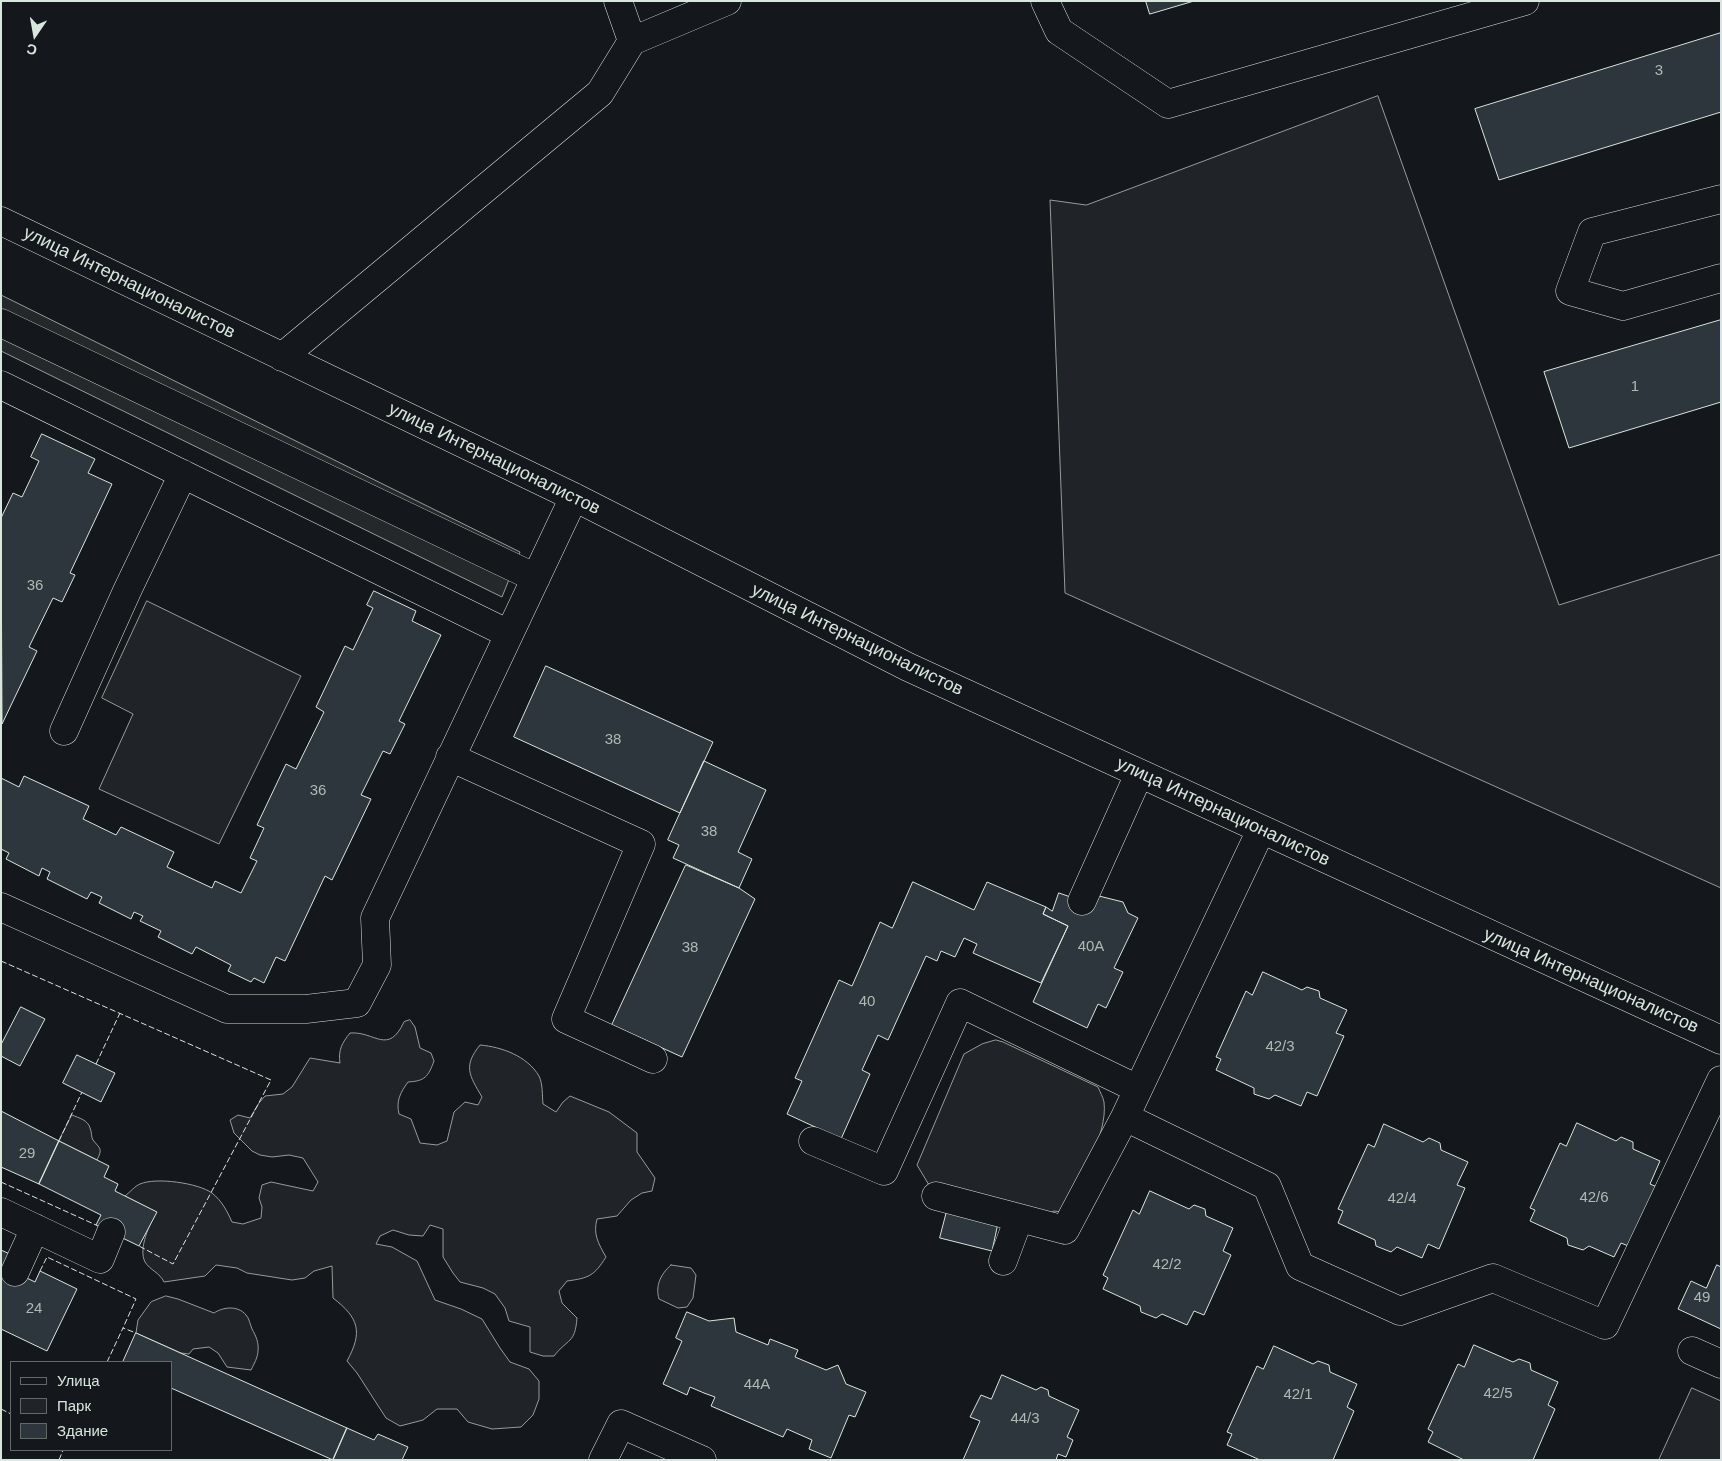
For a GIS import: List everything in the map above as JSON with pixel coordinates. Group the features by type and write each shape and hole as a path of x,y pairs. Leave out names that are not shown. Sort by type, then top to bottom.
{"street":[{"path":"618,1 632,41"},
{"path":"282,357 600,93 632,41 727,1"},
{"path":"1044,1 1058,31 1168,104 1525,1"},
{"path":"1721,199 1592,232 1570,291 1623,306 1721,278"},
{"name":"улица Интернационалистов","path":"1,221 574,497 908,667 1721,1040"},
{"path":"1,322 536,578"},
{"path":"1,385 510,634"},
{"path":"64,731 127,591 183,474"},
{"path":"1,907 227,1009 306,1009 357,1003 377,965 375,918 574,497"},
{"path":"450,757 642,844 566,1019 653,1059"},
{"path":"1082,901 1139,774"},
{"path":"936,1196 1065,1230 1125,1117 1261,830"},
{"path":"813,1141 884,1171 960,1003 1138,1089"},
{"path":"1125,1117 1267,1186 1300,1266 1400,1311 1493,1278 1605,1325 1721,1080"},
{"path":"1,1212 100,1259 111,1232"},
{"path":"1003,1261 1019,1218"},
{"path":"15,1272 35,1228"},
{"path":"1692,1351 1721,1364"},
{"path":"603,1460 621,1424 702,1460"}],"green space":[{"path":"1378,96 1559,605 1721,554 1721,888 1065,593 1050,200 1086,205"},
{"path":"147,601 301,676 219,844 99,789 133,714 102,698"},
{"path":"410,1020 415,1027 420,1048 431,1053 434,1061 425,1077 418,1081 408,1082 398,1101 399,1114 411,1119 420,1143 437,1145 447,1141 454,1112 465,1102 478,1105 482,1097 471,1076 471,1059 480,1045 488,1046 505,1050 528,1063 539,1076 542,1086 543,1104 556,1112 570,1096 609,1112 637,1133 637,1152 655,1178 652,1191 642,1193 631,1200 617,1216 597,1219 597,1238 606,1257 590,1275 581,1279 567,1281 559,1291 562,1303 577,1318 573,1337 554,1356 543,1356 530,1352 530,1327 509,1321 505,1308 495,1294 483,1288 460,1282 443,1257 443,1229 430,1225 423,1236 409,1235 393,1230 380,1236 376,1244 392,1247 417,1261 435,1300 482,1319 510,1362 529,1369 539,1381 539,1399 533,1415 521,1427 492,1429 468,1422 457,1409 437,1409 423,1420 400,1426 386,1418 347,1361 355,1342 356,1326 348,1312 333,1298 332,1266 314,1271 305,1278 292,1280 247,1273 237,1268 216,1265 205,1276 164,1282 147,1265 143,1256 146,1236 156,1212 125,1196 138,1185 147,1182 166,1181 197,1186 206,1189 216,1196 232,1222 243,1224 261,1218 262,1207 259,1198 262,1185 271,1182 313,1191 318,1182 303,1158 289,1155 272,1157 260,1155 252,1151 234,1133 230,1120 238,1115 250,1118 265,1096 283,1094 292,1087 310,1058 340,1063 341,1047 350,1033 359,1033 380,1040 386,1040 392,1038 398,1032 404,1022"},
{"path":"996,1040 1098,1087 1102,1096 1104,1115 1102,1129 1085,1173 1065,1212 1053,1211 1050,1216 929,1185 917,1165 964,1054 982,1044"},
{"path":"72,1115 89,1125 92,1139 100,1149 97,1160 59,1141"},
{"path":"671,1265 691,1268 696,1275 693,1298 687,1307 678,1308 659,1299 658,1284 664,1272"},
{"path":"166,1296 214,1313 230,1308 243,1312 248,1318 258,1345 256,1360 251,1370 227,1367 218,1353 209,1347 193,1349 189,1354 181,1353 136,1333 138,1320 151,1302"},
{"path":"1692,1388 1721,1401 1721,1460 1659,1460"}],"shaded area":[{"path":"1,295 520,552 502,597 1,351"}],"building":[{"path":"1146,1 1194,1 1150,14"},
{"path":"1721,33 1721,112 1499,180 1475,109"},
{"path":"1721,320 1721,402 1569,448 1544,372"},
{"path":"42,434 95,459 88,473 112,484 70,573 75,575 62,602 53,598 29,647 37,651 2,724 1,518 13,493 22,497 39,461 31,457"},
{"path":"374,591 416,611 412,621 441,635 399,721 405,724 390,754 383,751 361,795 371,799 332,880 325,876 285,961 276,957 264,983 254,978 251,982 228,971 231,965 196,947 192,954 158,937 161,931 140,921 143,916 134,912 131,919 99,903 102,897 91,892 87,899 47,879 50,872 42,868 39,876 6,859 9,853 1,849 1,778 19,787 24,776 89,806 83,819 116,835 121,827 174,852 167,867 212,888 215,881 241,893 257,861 250,858 264,828 257,825 286,764 296,769 324,712 316,707 345,646 353,650 373,608 367,605"},
{"path":"546,666 713,742 680,813 514,737"},
{"path":"704,761 766,790 738,852 752,859 739,888 673,858 679,845 668,840"},
{"path":"686,865 739,888 755,899 682,1057 612,1025"},
{"path":"913,882 974,910 987,882 1046,907 1043,914 1068,926 1041,983 973,953 977,944 964,938 955,957 941,951 937,961 926,956 888,1040 878,1035 862,1070 870,1074 841,1139 787,1114 802,1081 795,1078 839,980 852,986 880,922 892,928"},
{"path":"1059,893 1082,901 1091,894 1123,902 1128,913 1138,918 1114,968 1123,972 1106,1008 1098,1004 1087,1028 1033,1002 1068,926 1043,914 1046,907 1052,911"},
{"path":"1263,972 1302,990 1307,987 1319,991 1320,998 1347,1010 1336,1033 1344,1036 1317,1096 1307,1092 1301,1106 1275,1095 1269,1099 1254,1094 1254,1088 1216,1070 1221,1059 1216,1057 1246,991 1252,995"},
{"path":"21,1007 45,1019 20,1066 1,1056 1,1045"},
{"path":"77,1055 115,1073 101,1102 63,1083"},
{"path":"1,1111 59,1141 39,1184 1,1167"},
{"path":"1577,1123 1616,1141 1621,1137 1633,1142 1633,1149 1660,1161 1650,1184 1657,1187 1631,1247 1621,1243 1614,1257 1589,1246 1583,1250 1568,1245 1567,1238 1530,1221 1535,1210 1530,1208 1560,1143 1566,1146"},
{"path":"1384,1124 1423,1142 1429,1138 1440,1143 1441,1150 1468,1162 1457,1185 1465,1188 1439,1249 1428,1244 1422,1258 1397,1247 1391,1252 1376,1246 1375,1240 1338,1223 1343,1211 1338,1209 1368,1144 1374,1147"},
{"path":"59,1141 109,1166 104,1177 118,1184 115,1191 157,1212 139,1246 96,1225 101,1215 39,1184"},
{"path":"1150,1191 1189,1209 1194,1205 1205,1209 1206,1216 1233,1228 1223,1251 1231,1255 1204,1315 1194,1311 1187,1325 1162,1314 1156,1318 1141,1312 1140,1306 1103,1289 1108,1278 1103,1275 1133,1210 1139,1214"},
{"path":"947,1211 998,1223 992,1251 940,1238"},
{"path":"1,1250 12,1255 6,1268 35,1282 40,1271 77,1289 47,1351 1,1329"},
{"path":"1717,1265 1721,1267 1721,1329 1678,1309 1691,1281 1706,1288"},
{"path":"687,1312 709,1321 734,1318 736,1332 768,1345 770,1339 798,1350 795,1357 826,1370 838,1365 846,1384 866,1392 855,1417 849,1415 831,1458 809,1449 812,1440 787,1429 783,1437 711,1406 715,1397 690,1387 687,1395 663,1384 682,1341 676,1338"},
{"path":"136,1333 347,1428 333,1460 172,1388 172,1361 123,1361"},
{"path":"1474,1345 1513,1362 1519,1359 1530,1363 1531,1370 1558,1382 1548,1405 1555,1409 1533,1460 1464,1460 1428,1442 1433,1432 1428,1429 1458,1364 1464,1367"},
{"path":"1274,1346 1313,1364 1318,1361 1329,1365 1330,1372 1357,1384 1347,1407 1354,1411 1333,1460 1260,1460 1227,1445 1232,1434 1227,1432 1257,1366 1263,1369"},
{"path":"1002,1375 1036,1390 1041,1387 1048,1390 1049,1396 1079,1410 1067,1437 1073,1440 1066,1457 1058,1454 1056,1460 963,1460 980,1421 970,1417 981,1395 991,1399"},
{"path":"347,1428 374,1440 378,1434 408,1447 402,1460 333,1460"}],"fence":[{"path":"1,961 271,1080 173,1264 139,1246"},
{"path":"96,1064 120,1013"},
{"path":"59,1141 82,1092"},
{"path":"1,1182 96,1225"},
{"path":"40,1271 47,1257 136,1299 123,1328"},
{"path":"107,1361 123,1328 136,1333"},
{"path":"1,1409 10,1414"},
{"path":"59,1460 63,1451"}]}
